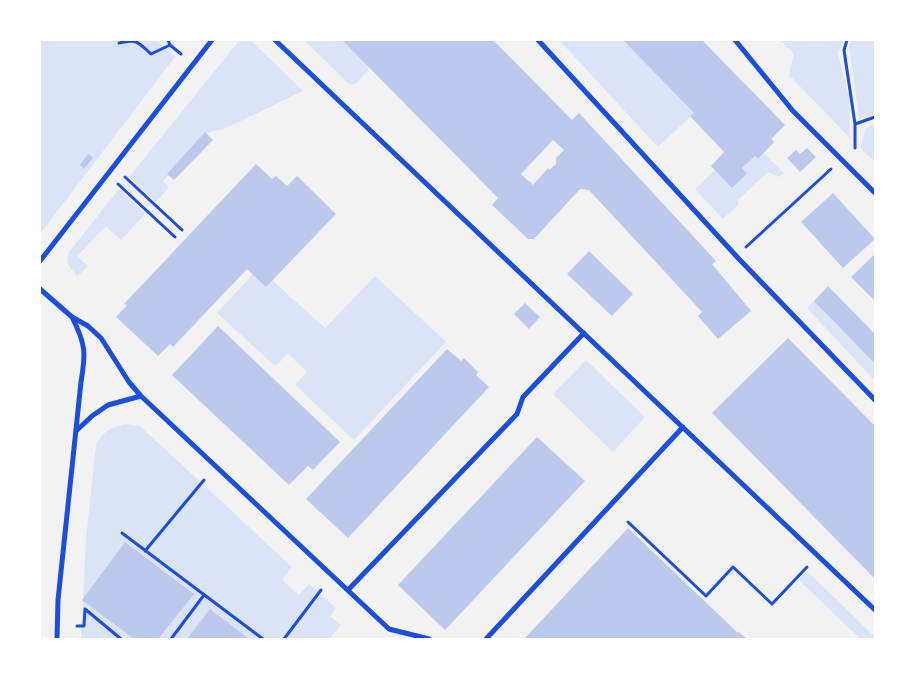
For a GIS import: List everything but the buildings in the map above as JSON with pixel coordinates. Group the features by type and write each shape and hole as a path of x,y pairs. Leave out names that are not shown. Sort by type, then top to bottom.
{"street":[{"path":"40,261 212,40"},
{"path":"275,40 875,610"},
{"path":"538,40 739,258 875,400"},
{"path":"735,40 793,111 875,193"},
{"path":"40,289 72,317 88,326 101,338 124,375 140,396 389,628 429,639"},
{"path":"57,639 58,600 80,382 85,356 82,337 72,317"},
{"path":"348,590 517,414 523,398 584,333"},
{"path":"76,432 92,416 108,405 140,396"},
{"path":"486,639 683,427"}],"path":[{"path":"168,40 170,45 181,54"},
{"path":"848,40 844,50 855,124 855,148"},
{"path":"119,43 138,41 151,54 170,45"},
{"path":"855,124 875,117"},
{"path":"745,248 832,168"},
{"path":"124,176 182,230"},
{"path":"118,184 175,237"},
{"path":"145,551 204,480"},
{"path":"628,522 706,596 734,567 772,604 807,567"},
{"path":"122,534 263,639"},
{"path":"284,639 320,590"},
{"path":"171,639 204,595"},
{"path":"77,626 84,626 85,609 122,639"}],"shaded area":[{"path":"40,40 157,40 175,57 40,234"},
{"path":"247,40 254,43 303,91 224,129 209,132 163,181 169,187 156,202 129,177 238,42"},
{"path":"304,40 342,40 370,68 357,83 352,85"},
{"path":"559,40 623,40 694,113 658,147"},
{"path":"780,40 843,40 838,53 849,98 850,138 789,75 794,54"},
{"path":"851,40 875,40 875,114 859,119 849,46"},
{"path":"875,124 875,162 860,148 866,128"},
{"path":"764,153 784,173 779,177 768,172 737,201 739,204 723,219 695,189 715,170 733,188 747,174 742,168 755,156 758,159"},
{"path":"119,189 145,214 121,240 106,226 77,256 88,266 78,276 69,266 69,252"},
{"path":"253,274 272,280 325,328 375,276 446,342 354,440 295,385 307,372 288,354 275,366 217,313"},
{"path":"814,301 875,364 875,381 807,308"},
{"path":"586,360 645,417 613,452 553,394"},
{"path":"125,424 139,426 292,567 282,580 299,595 309,584 336,608 330,616 341,625 330,639 81,639 86,538 96,445 108,431"},
{"path":"807,571 875,639 860,639 799,580"}]}
